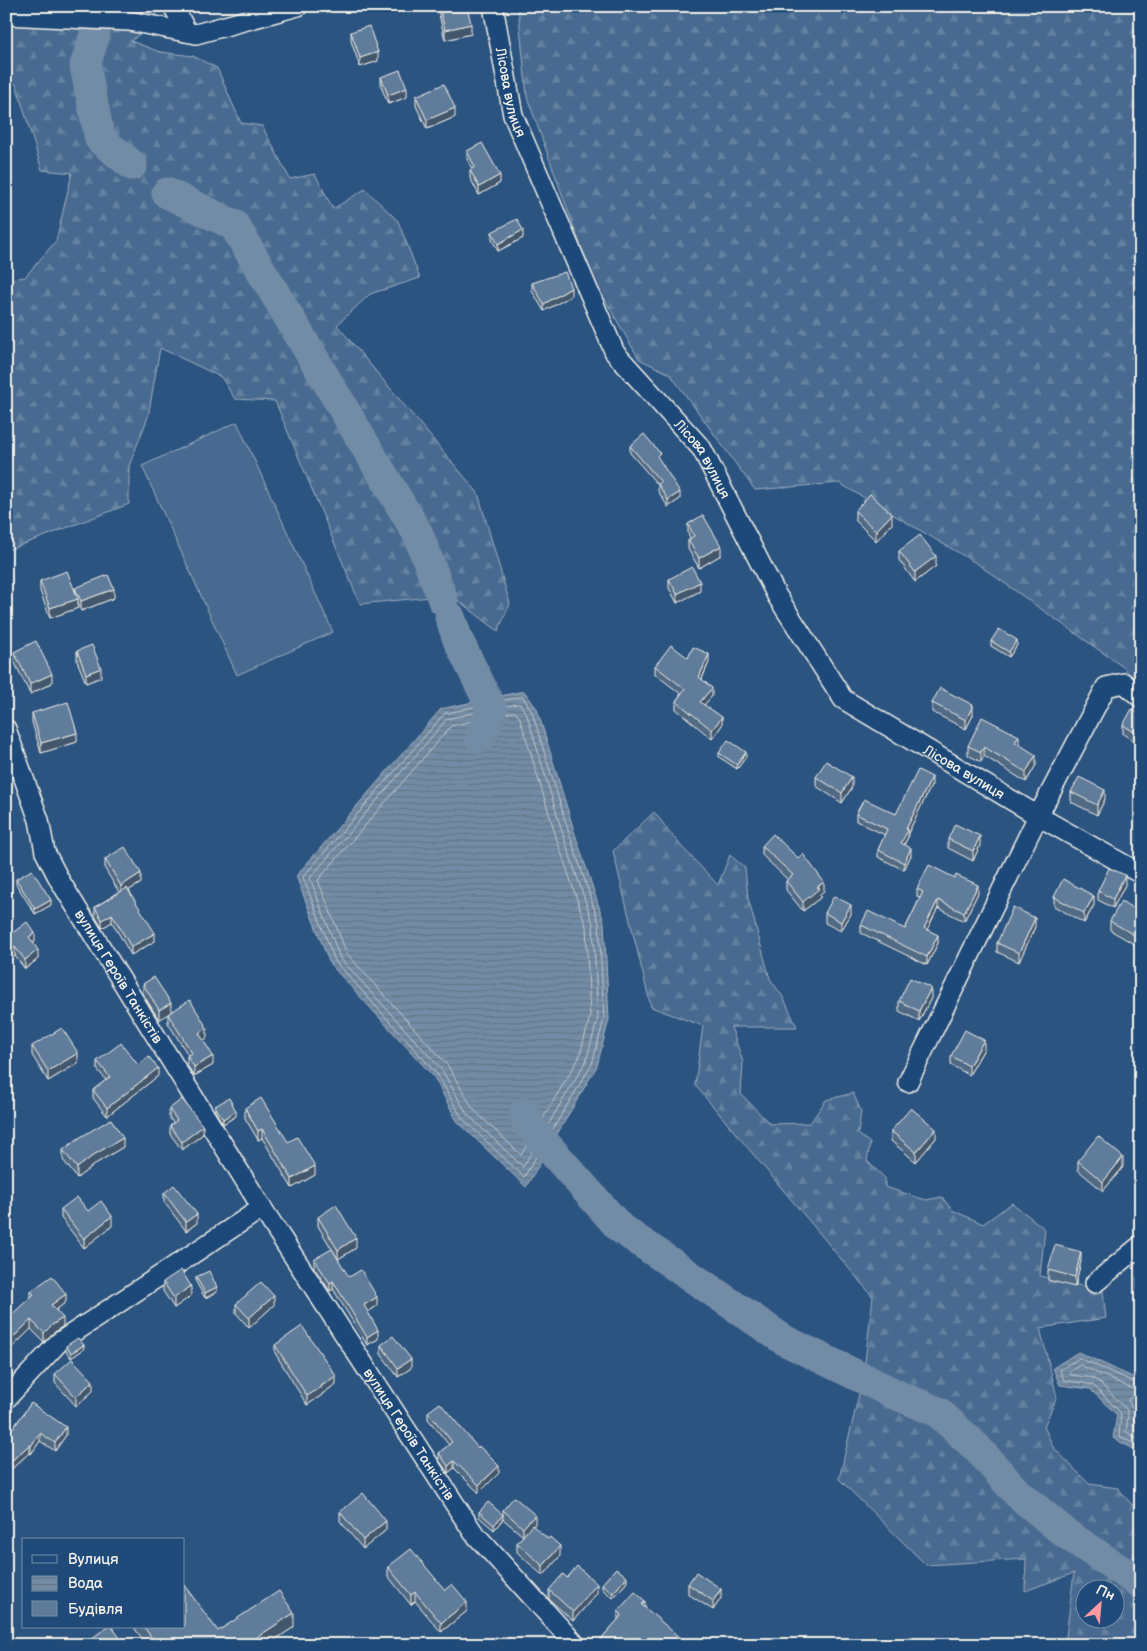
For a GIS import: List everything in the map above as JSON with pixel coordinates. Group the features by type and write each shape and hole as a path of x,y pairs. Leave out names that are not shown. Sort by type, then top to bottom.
{"street":[{"path":"173,6 187,32"},
{"path":"6,15 59,11 129,21 196,34 298,6"},
{"name":"Лісова вулиця","path":"493,6 513,114 615,353 702,449 777,596 843,699 1038,816 1141,874"},
{"path":"908,1082 1038,816 1106,687 1124,684 1141,698"},
{"name":"вулиця Героїв Танкістів","path":"6,729 39,820 45,852 56,874 262,1208 473,1532 576,1645"},
{"path":"6,1399 58,1343 262,1208"},
{"path":"1095,1283 1141,1245"}],"green space":[{"path":"16,6 159,6 151,25 131,41 160,52 193,56 217,68 241,123 262,126 290,179 315,174 333,209 365,189 398,221 420,278 370,294 337,325 478,493 510,604 498,631 451,595 360,604 275,401 235,399 221,377 160,348 148,417 129,466 129,504 6,551 6,280 25,277 56,241 72,173 42,170 16,84 6,84 6,10"},
{"path":"518,6 1141,6 1141,686 1123,667 976,563 839,483 755,490 670,374 639,359 592,277 527,97"},
{"path":"237,422 333,632 237,675 142,466"},
{"path":"654,812 681,846 718,885 730,855 745,868 748,898 770,979 783,997 797,1027 731,1027 743,1062 741,1094 770,1124 810,1123 826,1100 853,1093 861,1111 858,1134 870,1143 867,1161 885,1178 885,1187 926,1200 942,1197 952,1210 983,1224 1012,1203 1045,1229 1040,1276 1103,1291 1106,1318 1040,1328 1057,1397 1044,1426 1053,1447 1089,1484 1118,1488 1131,1504 1141,1507 1141,1645 1065,1645 1074,1573 1025,1591 1026,1559 926,1565 839,1479 863,1377 873,1297 695,1085 703,1026 651,1007 613,851"}],"water":[{"path":"524,691 537,709 604,922 609,1019 597,1066 526,1187 457,1121 434,1077 330,964 296,876 441,709"},
{"path":"1078,1352 1141,1381 1141,1453 1113,1438 1117,1415 1090,1389 1060,1385 1053,1368"}],"building":[{"path":"439,6 467,6 471,24 445,30"},
{"path":"369,26 378,52 360,58 351,32"},
{"path":"400,70 407,88 388,95 381,77"},
{"path":"444,84 455,108 427,120 416,96"},
{"path":"482,143 500,175 479,187 470,170 475,167 467,151"},
{"path":"6,203 11,223 6,224"},
{"path":"517,219 523,230 498,244 492,232"},
{"path":"565,272 571,288 544,304 532,283"},
{"path":"644,434 660,453 657,456 680,492 668,500 658,484 661,482 630,446"},
{"path":"870,494 892,514 876,531 855,511"},
{"path":"703,515 721,546 699,558 688,540 694,536 688,524"},
{"path":"920,535 936,556 915,572 899,551"},
{"path":"692,567 700,582 677,594 669,579"},
{"path":"67,571 78,599 50,608 40,581"},
{"path":"108,575 114,589 81,601 75,588"},
{"path":"6,623 10,631 6,632"},
{"path":"999,629 1017,640 1009,652 991,641"},
{"path":"36,641 52,674 30,684 14,652"},
{"path":"92,645 101,668 86,674 77,651"},
{"path":"671,645 688,658 693,647 709,654 699,677 712,688 700,702 722,717 712,730 676,701 685,689 655,666"},
{"path":"940,688 973,705 966,720 932,703"},
{"path":"68,702 77,733 41,743 32,713"},
{"path":"1132,709 1141,715 1141,736 1123,725"},
{"path":"982,717 1019,736 1015,742 1036,755 1026,772 984,747 981,752 968,746"},
{"path":"728,740 746,752 737,765 719,753"},
{"path":"826,761 852,777 842,793 816,777"},
{"path":"918,770 932,777 901,843 911,848 904,863 878,850 887,829 856,814 864,799 896,814"},
{"path":"1079,777 1105,790 1097,805 1071,792"},
{"path":"955,824 980,836 973,851 948,839"},
{"path":"773,834 798,858 803,854 824,882 817,887 820,888 803,902 786,881 793,875 762,846"},
{"path":"125,847 141,873 121,886 105,859"},
{"path":"929,865 955,878 956,875 978,885 964,913 938,900 924,928 938,935 927,957 861,925 868,911 905,929 923,892 917,889"},
{"path":"1109,868 1125,875 1113,899 1098,891"},
{"path":"32,870 51,900 35,909 16,879"},
{"path":"1063,879 1094,896 1084,913 1054,897"},
{"path":"127,888 155,933 131,947 112,914 102,920 95,907"},
{"path":"834,896 851,905 841,922 825,913"},
{"path":"1121,901 1141,913 1141,939 1110,921"},
{"path":"1013,907 1035,918 1019,953 997,943"},
{"path":"27,922 35,933 29,937 38,950 25,960 15,947 6,953 6,938"},
{"path":"154,977 171,1003 159,1010 143,984"},
{"path":"910,978 931,988 919,1011 899,1001"},
{"path":"190,1000 207,1028 199,1033 213,1056 194,1067 187,1056 192,1053 168,1014"},
{"path":"62,1028 78,1053 48,1071 32,1046"},
{"path":"965,1030 984,1040 969,1066 951,1056"},
{"path":"121,1043 138,1065 149,1057 158,1068 107,1108 93,1090 110,1077 97,1061"},
{"path":"229,1098 236,1111 223,1119 215,1106"},
{"path":"261,1098 288,1142 297,1137 315,1166 292,1179 262,1129 258,1131 245,1108"},
{"path":"182,1099 203,1126 182,1142 170,1126 177,1120 169,1109"},
{"path":"911,1108 936,1129 916,1152 891,1131"},
{"path":"111,1119 123,1138 95,1154 77,1168 63,1150"},
{"path":"1098,1136 1123,1157 1103,1182 1078,1161"},
{"path":"174,1185 197,1214 186,1222 164,1193"},
{"path":"1141,1188 1141,1203 1135,1200"},
{"path":"77,1197 88,1211 101,1201 112,1216 84,1239 61,1209"},
{"path":"336,1205 356,1238 338,1250 318,1217"},
{"path":"1055,1245 1081,1252 1075,1277 1048,1270"},
{"path":"332,1249 349,1277 361,1270 377,1297 364,1305 378,1330 367,1337 333,1281 330,1283 314,1259"},
{"path":"181,1270 191,1286 174,1298 163,1282"},
{"path":"209,1271 217,1287 205,1293 196,1277"},
{"path":"1141,1272 1141,1280 1137,1278"},
{"path":"52,1276 66,1294 51,1305 63,1318 44,1333 31,1320 6,1344 6,1320 34,1294 31,1291"},
{"path":"261,1282 274,1296 249,1318 236,1304"},
{"path":"302,1326 336,1376 307,1396 275,1345"},
{"path":"393,1336 411,1359 398,1368 381,1345"},
{"path":"78,1338 84,1345 71,1353 66,1346"},
{"path":"72,1359 93,1381 76,1397 55,1374"},
{"path":"31,1403 66,1427 55,1443 40,1433 31,1446 29,1445 6,1466 6,1445 9,1443 6,1441 6,1438"},
{"path":"440,1403 478,1448 479,1446 499,1466 479,1485 454,1461 448,1466 439,1453 452,1442 428,1412"},
{"path":"363,1493 386,1521 363,1540 340,1512"},
{"path":"514,1497 535,1515 523,1528 503,1510"},
{"path":"488,1502 503,1515 494,1525 479,1512"},
{"path":"532,1525 548,1539 550,1537 560,1546 543,1566 517,1543"},
{"path":"411,1549 445,1590 452,1584 467,1602 441,1623 415,1592 411,1595 388,1567"},
{"path":"577,1566 597,1584 573,1612 549,1590 563,1574 567,1578"},
{"path":"616,1568 627,1577 613,1593 602,1584"},
{"path":"696,1572 721,1589 713,1601 688,1584"},
{"path":"185,1586 218,1631 279,1591 294,1613 245,1645 184,1645 182,1643 180,1645 157,1645 145,1628 185,1628"},
{"path":"635,1592 645,1601 642,1605 680,1638 674,1645 608,1645 601,1639 622,1615 618,1611"},
{"path":"106,1628 113,1628 125,1645 83,1645"}],"waterway":[{"path":"95,34 85,66 100,139 132,165"},
{"path":"167,193 234,225 418,534 443,600"},
{"path":"450,617 458,640 492,709 480,738"},
{"path":"525,1112 528,1124 620,1228 784,1340 897,1395 938,1412 976,1447 1017,1493 1065,1533 1141,1584"}]}
